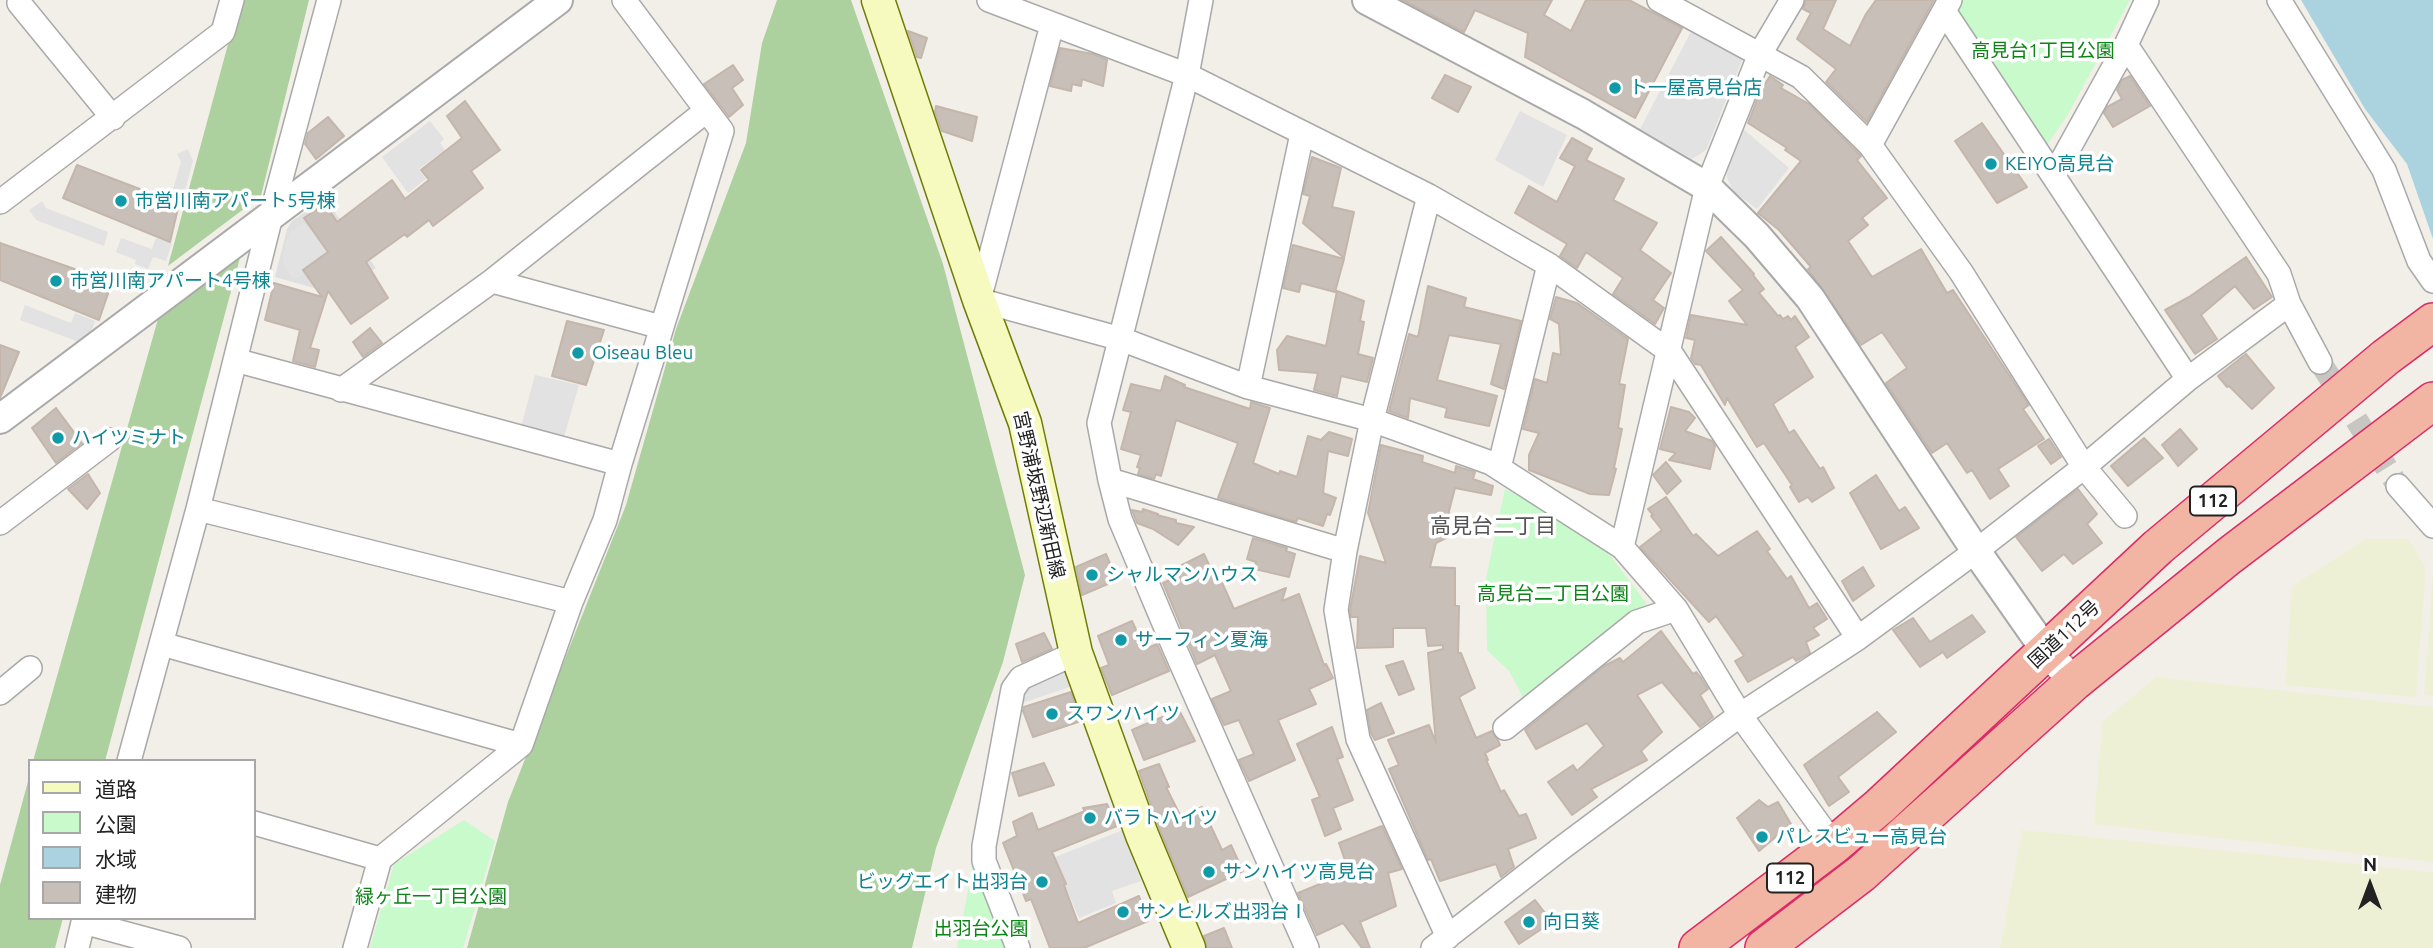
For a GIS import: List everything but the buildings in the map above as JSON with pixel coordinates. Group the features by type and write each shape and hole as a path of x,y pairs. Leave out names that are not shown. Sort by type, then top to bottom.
{"highway":[{"name":"国道112号","path":"1698,948 1834,845 1935,756 2158,547 2386,357 2433,322"},
{"name":"112","path":"1764,948 1862,873 2074,682 2229,556 2426,406"}],"main road":[{"name":"宮野浦坂野辺新田線","path":"878,0 979,300 1025,424 1076,653 1142,835 1189,948"}],"street":[{"path":"2,195 113,118 223,32 231,0"},
{"path":"130,759 198,509 271,216 329,0"},
{"path":"0,419 558,0"},
{"path":"355,948 380,859 521,745 571,602 605,520 722,131 624,0"},
{"path":"989,0 1187,75 1429,196 1549,265 1670,352 1858,638"},
{"path":"1201,0 1187,75 1100,422 1120,519 1307,948"},
{"path":"1367,0 1583,114 1707,187 1757,236 1810,298 1976,551 2046,651 2074,682"},
{"path":"1659,0 1801,77 1870,145 1961,272 2084,467 2125,516"},
{"path":"1622,547 1707,187 1760,54 1792,0"},
{"path":"2054,175 2126,45 2147,0"},
{"path":"2279,0 2384,170 2419,261 2433,281"},
{"path":"1870,145 1947,5 2054,175 2188,379"},
{"path":"0,10 26,9 113,118"},
{"path":"1052,25 979,300 1121,339 1248,387 1372,420 1499,468 1622,547 1676,608 1740,715 1834,845"},
{"path":"2126,45 2279,274 2289,304 2320,362"},
{"path":"341,390 492,281 706,111"},
{"path":"1248,387 1302,134"},
{"path":"1429,196 1372,420 1345,551 1336,610 1358,738 1441,942 1740,715 1858,638 1976,551 2084,467 2188,379 2289,304"},
{"path":"1499,468 1549,265"},
{"path":"492,281 661,327"},
{"path":"235,360 620,464"},
{"path":"0,523 109,440"},
{"path":"1110,480 1345,551"},
{"path":"2398,486 2433,526"},
{"path":"198,509 571,602"},
{"path":"1505,728 1637,622 1676,608"},
{"path":"162,644 521,745"},
{"path":"1018,948 984,861 984,846 1013,689 1021,678 1076,653"},
{"path":"3,683 30,668"},
{"path":"256,824 380,859"},
{"path":"77,948 84,920 179,948"}],"shaded area":[{"path":"1695,24 1745,53 1706,150 1692,159 1640,129"},
{"path":"1520,111 1567,135 1543,187 1495,160"},
{"path":"430,121 444,139 440,143 445,150 419,169 426,179 408,193 382,157"},
{"path":"1742,128 1789,168 1757,209 1734,192 1727,178 1727,156"},
{"path":"188,149 193,161 184,194 173,189 181,162 177,154"},
{"path":"325,199 376,268 335,294 275,277 287,229 292,221"},
{"path":"42,201 46,208 108,232 104,246 36,220 29,210"},
{"path":"304,222 326,251 301,269 304,274 294,280 284,267 283,255 289,233"},
{"path":"121,238 152,249 156,238 172,243 166,261 153,257 148,269 135,264 136,260 116,252"},
{"path":"25,305 71,323 75,313 95,321 91,332 79,342 20,320"},
{"path":"535,375 579,385 562,444 519,434"},
{"path":"1057,672 1073,677 1076,685 1022,703 1029,685"},
{"path":"1123,830 1141,881 1112,891 1116,903 1079,918 1053,858"}],"green space":[{"path":"240,0 309,0 261,196 168,266"},
{"path":"777,0 851,0 943,264 1025,575 1003,662 936,848 912,948 467,948 508,802 626,505 676,329 746,143 762,43"},
{"name":"高見台1丁目公園","path":"1959,0 2130,0 2067,116 2047,145 2042,143 1956,14"},
{"path":"241,254 106,759 34,759 158,319"},
{"name":"高見台二丁目公園","path":"1505,489 1578,529 1609,554 1647,604 1523,697 1509,671 1487,650 1486,578"},
{"path":"2366,539 2408,539 2426,568 2416,697 2285,685 2292,586"},
{"path":"2433,572 2433,696 2424,695"},
{"path":"2156,677 2433,707 2433,862 2094,824 2102,722"},
{"path":"28,781 28,920 62,920 55,948 0,948 0,885"},
{"name":"緑ヶ丘一丁目公園","path":"464,820 495,841 463,948 370,948 394,864"},
{"path":"2022,830 2433,872 2433,948 2000,948"},
{"name":"出羽台公園","path":"974,859 1010,948 957,948"}],"water":[{"path":"2301,0 2433,0 2433,239 2407,164 2365,109"}],"tunnel":[{"path":"2320,362 2398,486"}],"place":[{"name":"ト一屋高見台店","path":"1615,88"},
{"name":"KEIYO高見台","path":"1991,164"},
{"name":"市営川南アパート5号棟","path":"121,201"},
{"name":"市営川南アパート4号棟","path":"56,281"},
{"name":"Oiseau Bleu","path":"578,353"},
{"name":"ハイツミナト","path":"58,438"},
{"name":"シャルマンハウス","path":"1092,575"},
{"name":"サーフィン夏海","path":"1121,640"},
{"name":"スワンハイツ","path":"1052,714"},
{"name":"バラトハイツ","path":"1090,818"},
{"name":"パレスビュー高見台","path":"1762,837"},
{"name":"サンハイツ高見台","path":"1209,872"},
{"name":"ビッグエイト出羽台","path":"1042,882"},
{"name":"サンヒルズ出羽台Ⅰ","path":"1123,912"},
{"name":"向日葵","path":"1529,922"}],"district":[{"name":"高見台二丁目","path":"1493,526"}]}
